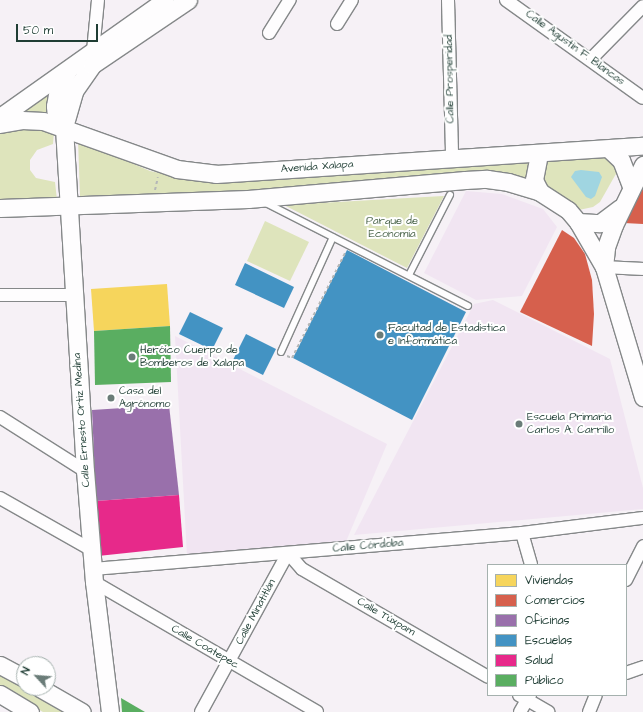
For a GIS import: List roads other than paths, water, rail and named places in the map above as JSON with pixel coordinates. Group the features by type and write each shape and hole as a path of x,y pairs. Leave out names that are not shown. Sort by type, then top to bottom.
{"main road":[{"path":"0,117 165,0"},
{"path":"64,126 74,91 92,65 188,0"},
{"path":"64,126 56,116 55,106 58,89 72,65"},
{"name":"Avenida Xalapa","path":"0,124 22,120 43,121 64,126 177,169 216,174 452,157 539,154 643,146"},
{"name":"Calle Ernesto Ortiz Medina","path":"64,126 67,206 85,471 94,575 110,712"},
{"path":"609,149 621,160 637,181"},
{"path":"539,154 534,180 540,192"},
{"path":"604,267 606,247 621,208 637,181 643,165"},
{"path":"0,208 257,198 487,179 540,192 568,210 578,222 604,267 639,371 643,398"},
{"path":"578,222 600,223 621,208"},
{"path":"0,665 16,674"},
{"path":"0,694 30,712"},
{"path":"54,696 82,712"}],"street":[{"path":"93,51 98,0"},
{"path":"269,33 290,0"},
{"path":"337,24 352,0"},
{"name":"Calle Prosperidad","path":"448,0 452,157"},
{"name":"Calle Agustín F. Blancas","path":"506,0 521,3 643,98"},
{"path":"591,58 643,6"},
{"path":"604,267 643,269"},
{"path":"0,296 73,295"},
{"path":"0,417 85,471"},
{"path":"0,498 92,550"},
{"name":"Calle Córdoba","path":"94,575 288,553 522,533 643,518"},
{"path":"522,533 531,564"},
{"path":"627,578 643,546"},
{"name":"Calle Minatitlán","path":"201,712 288,553"},
{"name":"Calle Túxpam","path":"288,553 302,569 487,676"},
{"name":"Calle Coatepec","path":"94,575 230,661 317,712"},
{"path":"627,673 643,667"},
{"path":"588,712 596,696"},
{"path":"520,712 526,697 549,712"}],"lane":[{"path":"409,275 450,195"},
{"path":"257,198 468,306"},
{"path":"281,352 333,237"}],"water":[{"path":"581,170 599,172 602,177 595,196 591,199 586,197 571,177 575,171"}],"place":[{"name":"Facultad de Estadística e Informática","path":"380,335"},
{"name":"Heróico Cuerpo de Bomberos de Xalapa","path":"132,357"},
{"name":"Casa del Agrónomo","path":"111,398"},
{"name":"Escuela Primaria Carlos A. Carrillo","path":"519,424"}],"park label":[{"name":"Parque de Economía","path":"392,228"}]}
